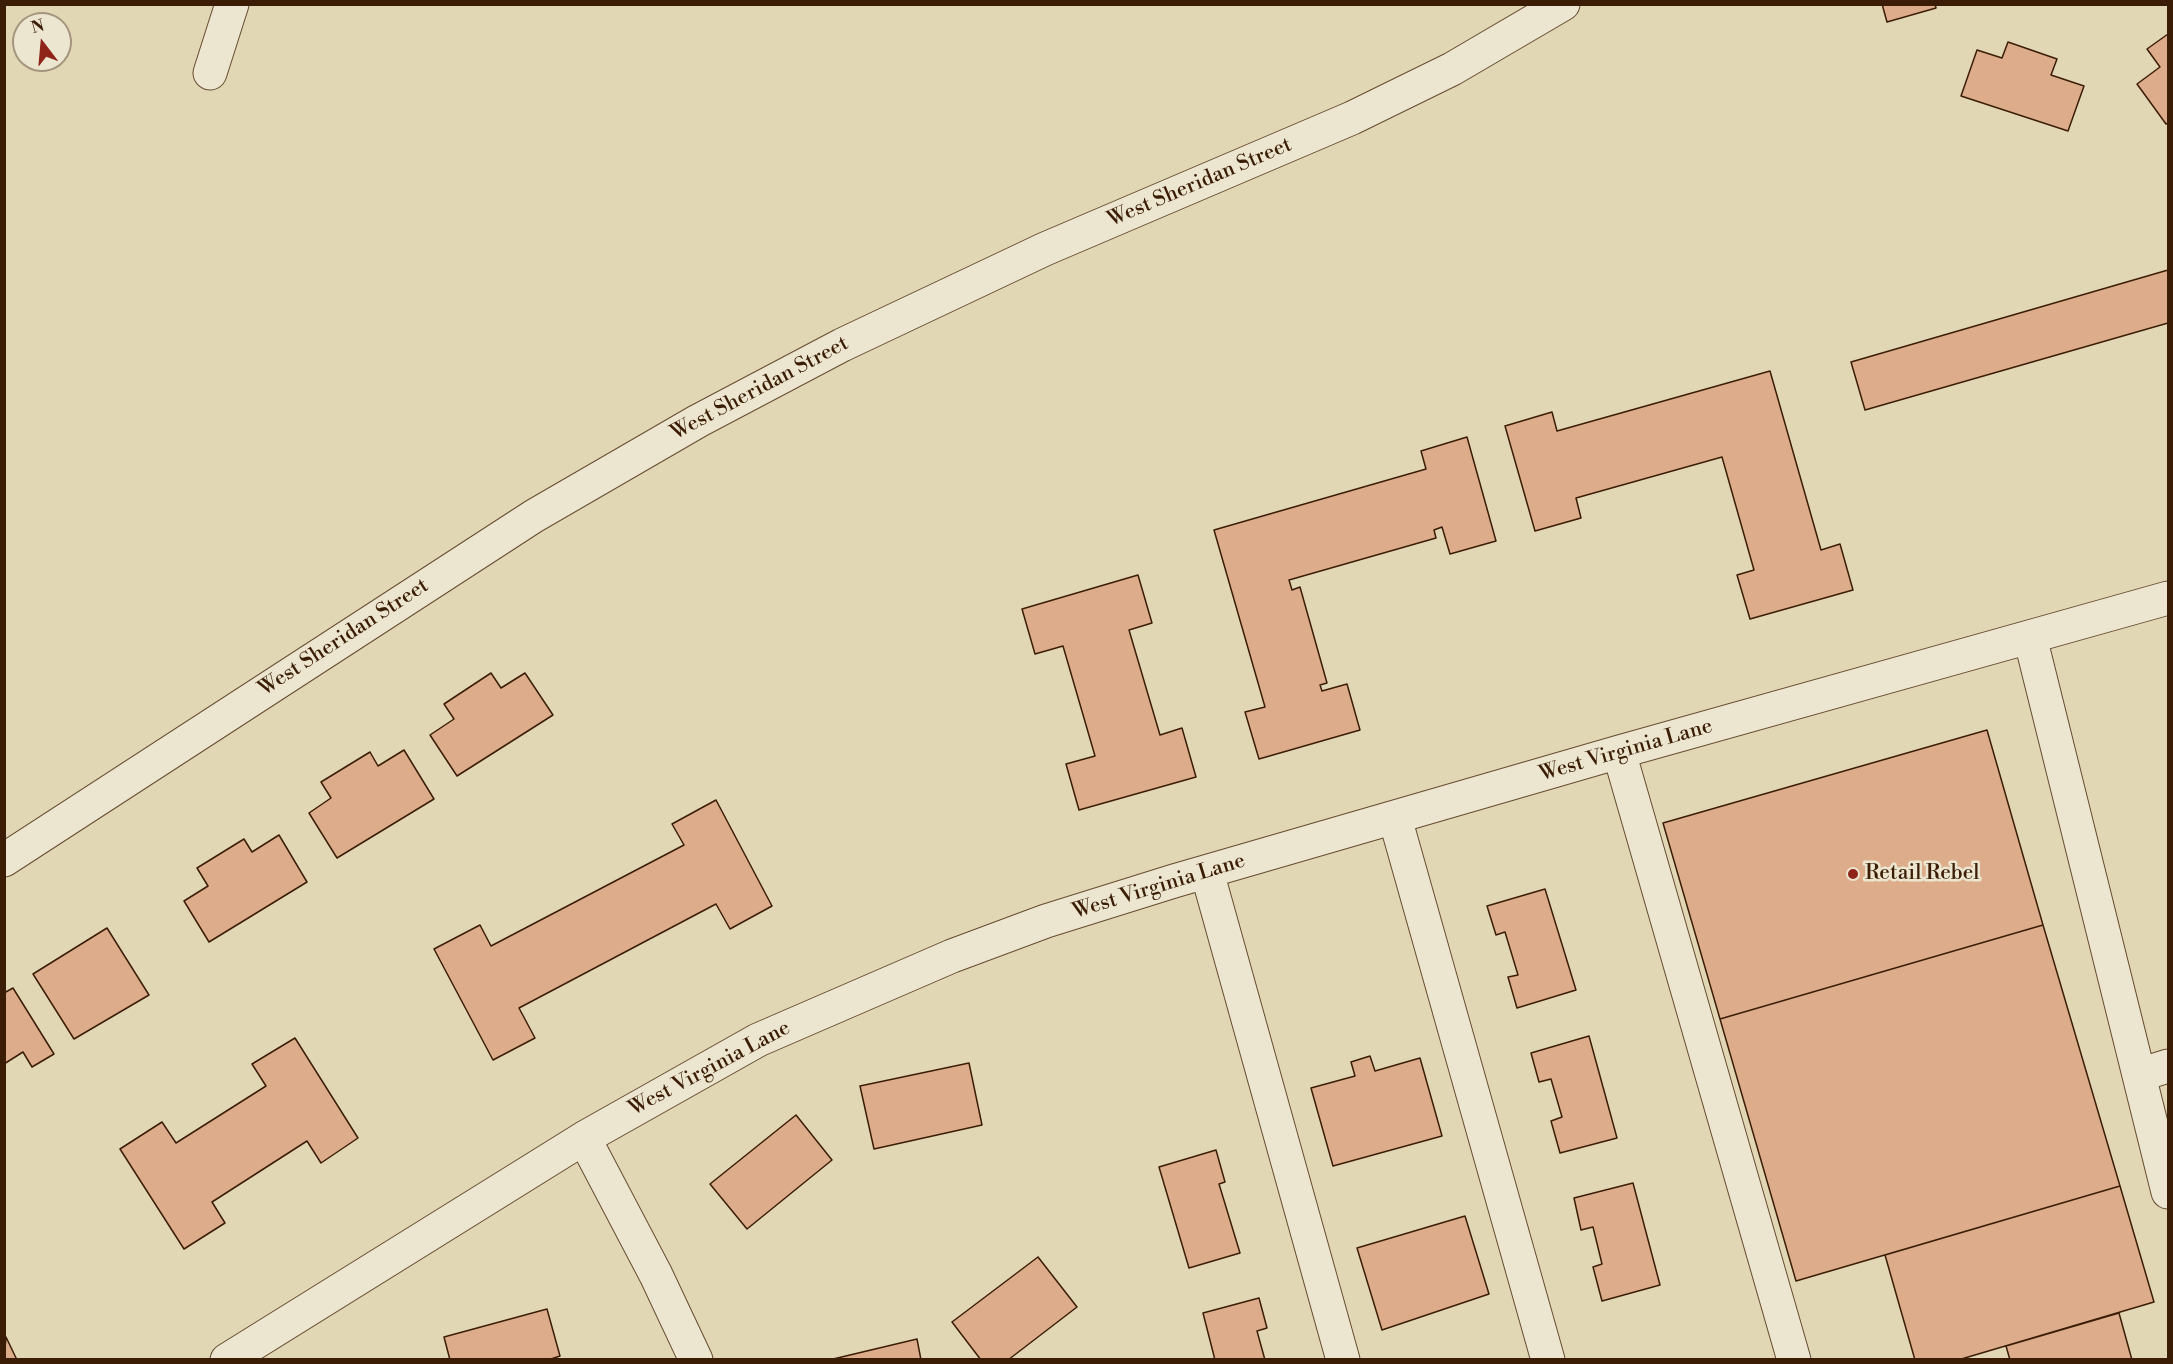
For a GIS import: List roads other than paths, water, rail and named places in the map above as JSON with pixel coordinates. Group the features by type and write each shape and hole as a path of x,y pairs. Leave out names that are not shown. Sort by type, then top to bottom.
{"street":[{"path":"210,74 232,4"},
{"name":"West Sheridan Street","path":"4,860 534,516 698,421 842,345 1045,249 1352,118 1452,69 1563,4"},
{"name":"West Virginia Lane","path":"227,1359 584,1138 759,1040 952,956 1046,921 1207,872 1619,752 2169,598"},
{"path":"2030,637 2154,1070 2169,1192"},
{"path":"1619,752 1794,1359"},
{"path":"1395,818 1548,1359"},
{"path":"1207,872 1343,1359"},
{"path":"584,1138 656,1275 696,1359"}],"place":[{"name":"Retail Rebel","path":"1853,874"}]}
